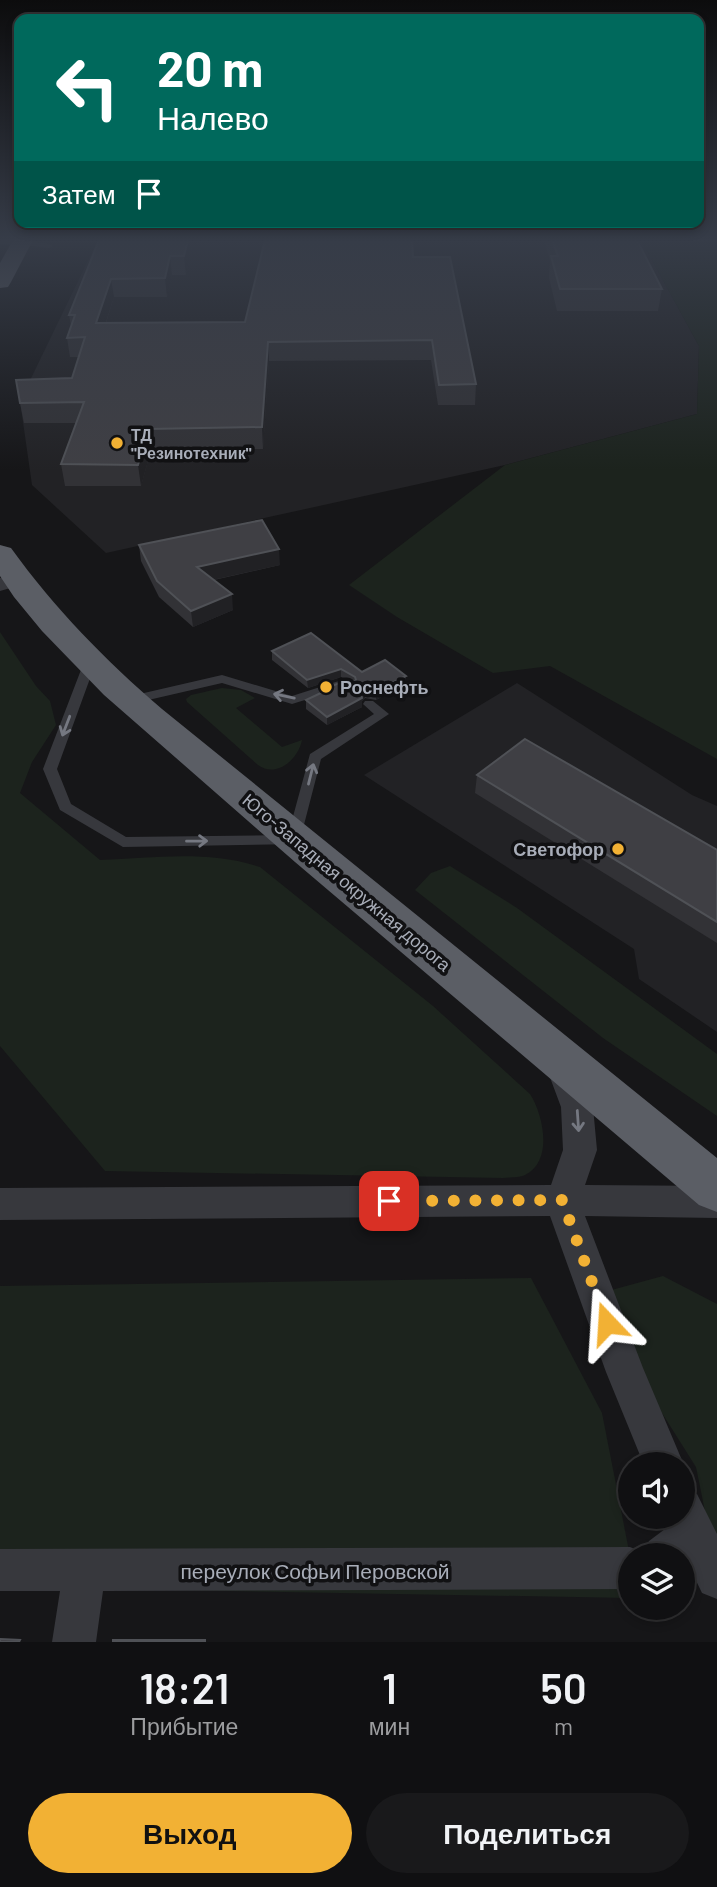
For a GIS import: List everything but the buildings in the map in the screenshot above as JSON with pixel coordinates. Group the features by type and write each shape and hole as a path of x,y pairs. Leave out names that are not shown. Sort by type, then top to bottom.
{"highway":[{"name":"Юго-Западная окружная дорога","path":"6,572 90,662 131,700 294,840 717,1189"}],"street":[{"path":"558,1056 577,1107 580,1150 562,1200 625,1372 659,1452"},
{"path":"0,1204 562,1200 717,1202"},
{"path":"680,1533 717,1578"},
{"name":"переулок Софьи Перовской","path":"0,1570 84,1572 618,1568"},
{"path":"74,1642 84,1572"}],"lane":[{"path":"90,662 50,769 65,807 123,842 294,840 315,757 383,714 369,704"},
{"path":"131,700 222,679 292,700 342,684 348,688"}],"shaded area":[{"path":"61,317 683,317 699,346 697,414 505,465 106,553 32,485 20,401"},
{"path":"683,317 717,317 717,759 550,666 493,673 397,617 349,585 505,465 697,414 699,346"},
{"path":"0,632 36,686 50,701 56,725 32,762 20,793 100,860 201,857 221,858 260,867 433,1006 530,1094 539,1113 543,1137 540,1159 534,1168 523,1176 503,1178 105,1171 0,1046"},
{"path":"517,683 692,795 717,806 717,1032 639,979 634,949 364,775"},
{"path":"222,688 241,690 255,698 236,708 282,747 302,740 292,760 279,768 265,769 187,702 186,699 191,695"},
{"path":"450,866 517,908 717,1054 717,1116 603,1038 415,890 431,873"},
{"path":"663,1276 717,1304 717,1570 695,1465 695,1452 687,1452 628,1359 608,1291"},
{"path":"531,1278 602,1413 618,1495 618,1529 625,1529 627,1543 618,1543 618,1598 0,1587 0,1286"}],"place":[{"name":"ТД \"Резинотехник\"","path":"117,443"},
{"name":"Роснефть","path":"326,687"},
{"name":"Светофор","path":"618,849"}],"route":[{"path":"389,1201 562,1200 607,1323"}]}
